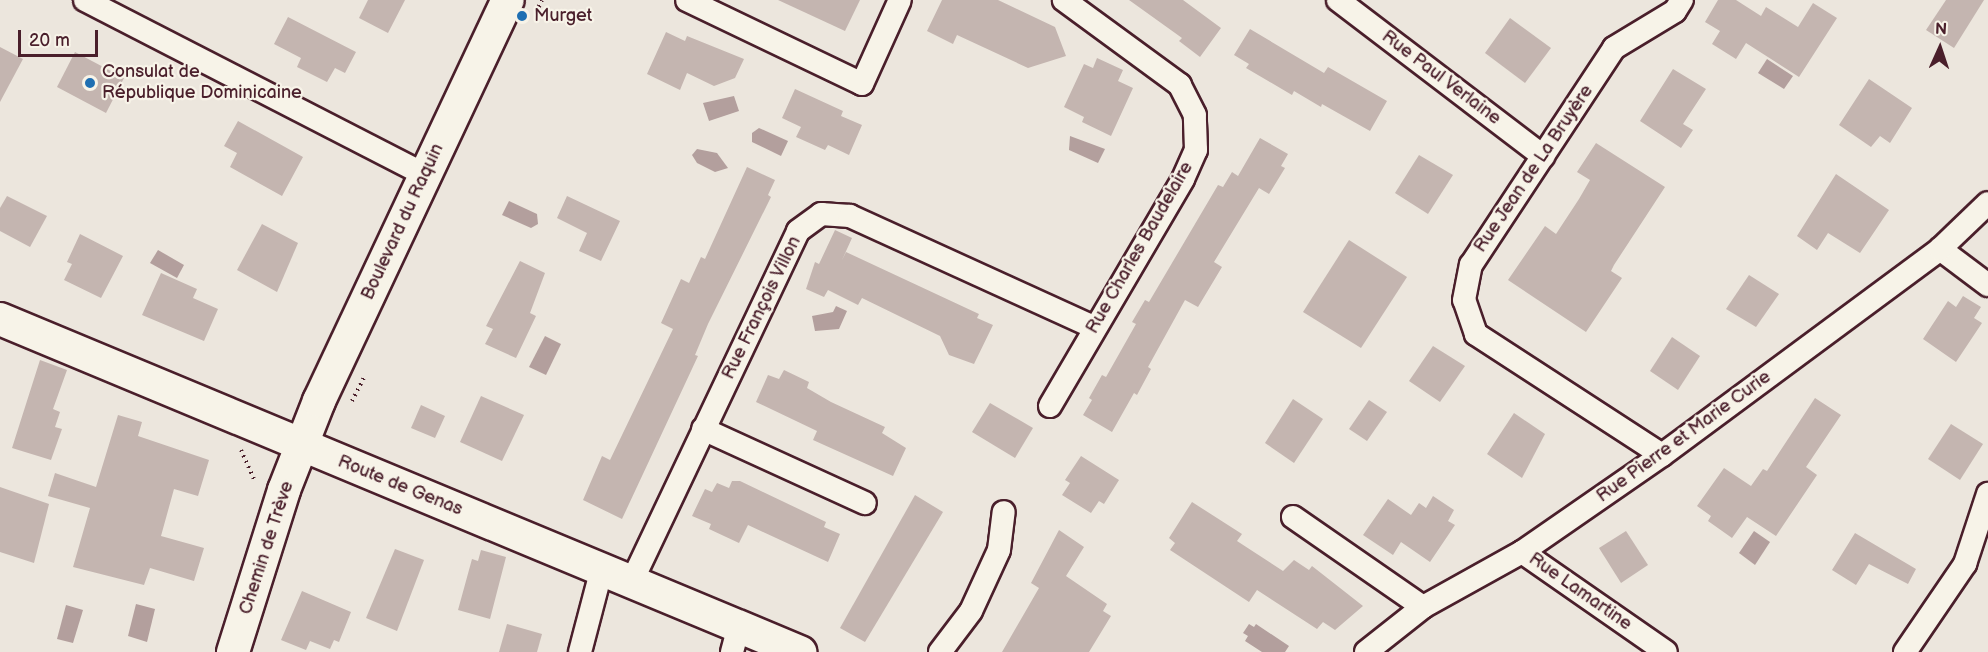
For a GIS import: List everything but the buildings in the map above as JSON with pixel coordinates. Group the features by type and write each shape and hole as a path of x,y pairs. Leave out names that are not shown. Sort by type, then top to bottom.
{"street":[{"path":"85,0 426,175"},
{"name":"Boulevard du Raquin","path":"302,445 508,0"},
{"path":"687,0 862,84 900,0"},
{"name":"Rue Charles Baudelaire","path":"1050,406 1094,327 1183,179 1196,150 1196,115 1180,85 1064,0"},
{"name":"Rue Paul Verlaine","path":"1338,0 1543,156"},
{"name":"Rue Jean de La Bruyère","path":"1662,455 1476,334 1464,300 1471,264 1614,48 1675,11 1682,0"},
{"name":"Rue Pierre et Marie Curie","path":"1366,652 1423,607 1522,552 1662,455 1940,249 1988,203"},
{"name":"Rue François Villon","path":"632,581 798,231 822,214 850,216 1094,327"},
{"path":"1940,249 1988,285"},
{"name":"Route de Genas","path":"0,319 632,581 735,639 800,652"},
{"path":"703,429 865,503"},
{"name":"Chemin de Trève","path":"233,652 302,445"},
{"path":"1905,652 1965,564 1988,494"},
{"path":"940,652 971,611 999,550 1004,512"},
{"path":"1293,518 1423,607"},
{"name":"Rue Lamartine","path":"1522,552 1666,652"},
{"path":"580,652 602,568"}],"path":[{"name":"Chemin de Trève","path":"244,421 238,436 255,490"}],"shaded area":[{"path":"1767,59 1793,76 1784,89 1758,73"},
{"path":"734,96 739,111 709,121 703,103"},
{"path":"759,128 788,141 781,156 752,142 752,133"},
{"path":"1070,136 1105,149 1098,163 1069,150"},
{"path":"697,149 717,153 728,168 715,172 697,163 692,155"},
{"path":"509,201 537,214 538,224 531,228 502,215"},
{"path":"158,250 184,265 177,278 150,263"},
{"path":"836,306 847,311 839,329 815,331 812,316 833,312"},
{"path":"545,336 561,344 546,375 529,367"},
{"path":"1754,531 1770,542 1755,565 1739,553"},
{"path":"136,604 155,609 147,642 128,636"},
{"path":"66,605 83,610 73,643 57,639"},
{"path":"1249,624 1254,627 1256,624 1289,646 1285,652 1262,652 1245,641 1248,636 1243,633"}],"place":[{"name":"Murget","path":"522,16"},
{"name":"Consulat de République Dominicaine","path":"90,83"}]}
